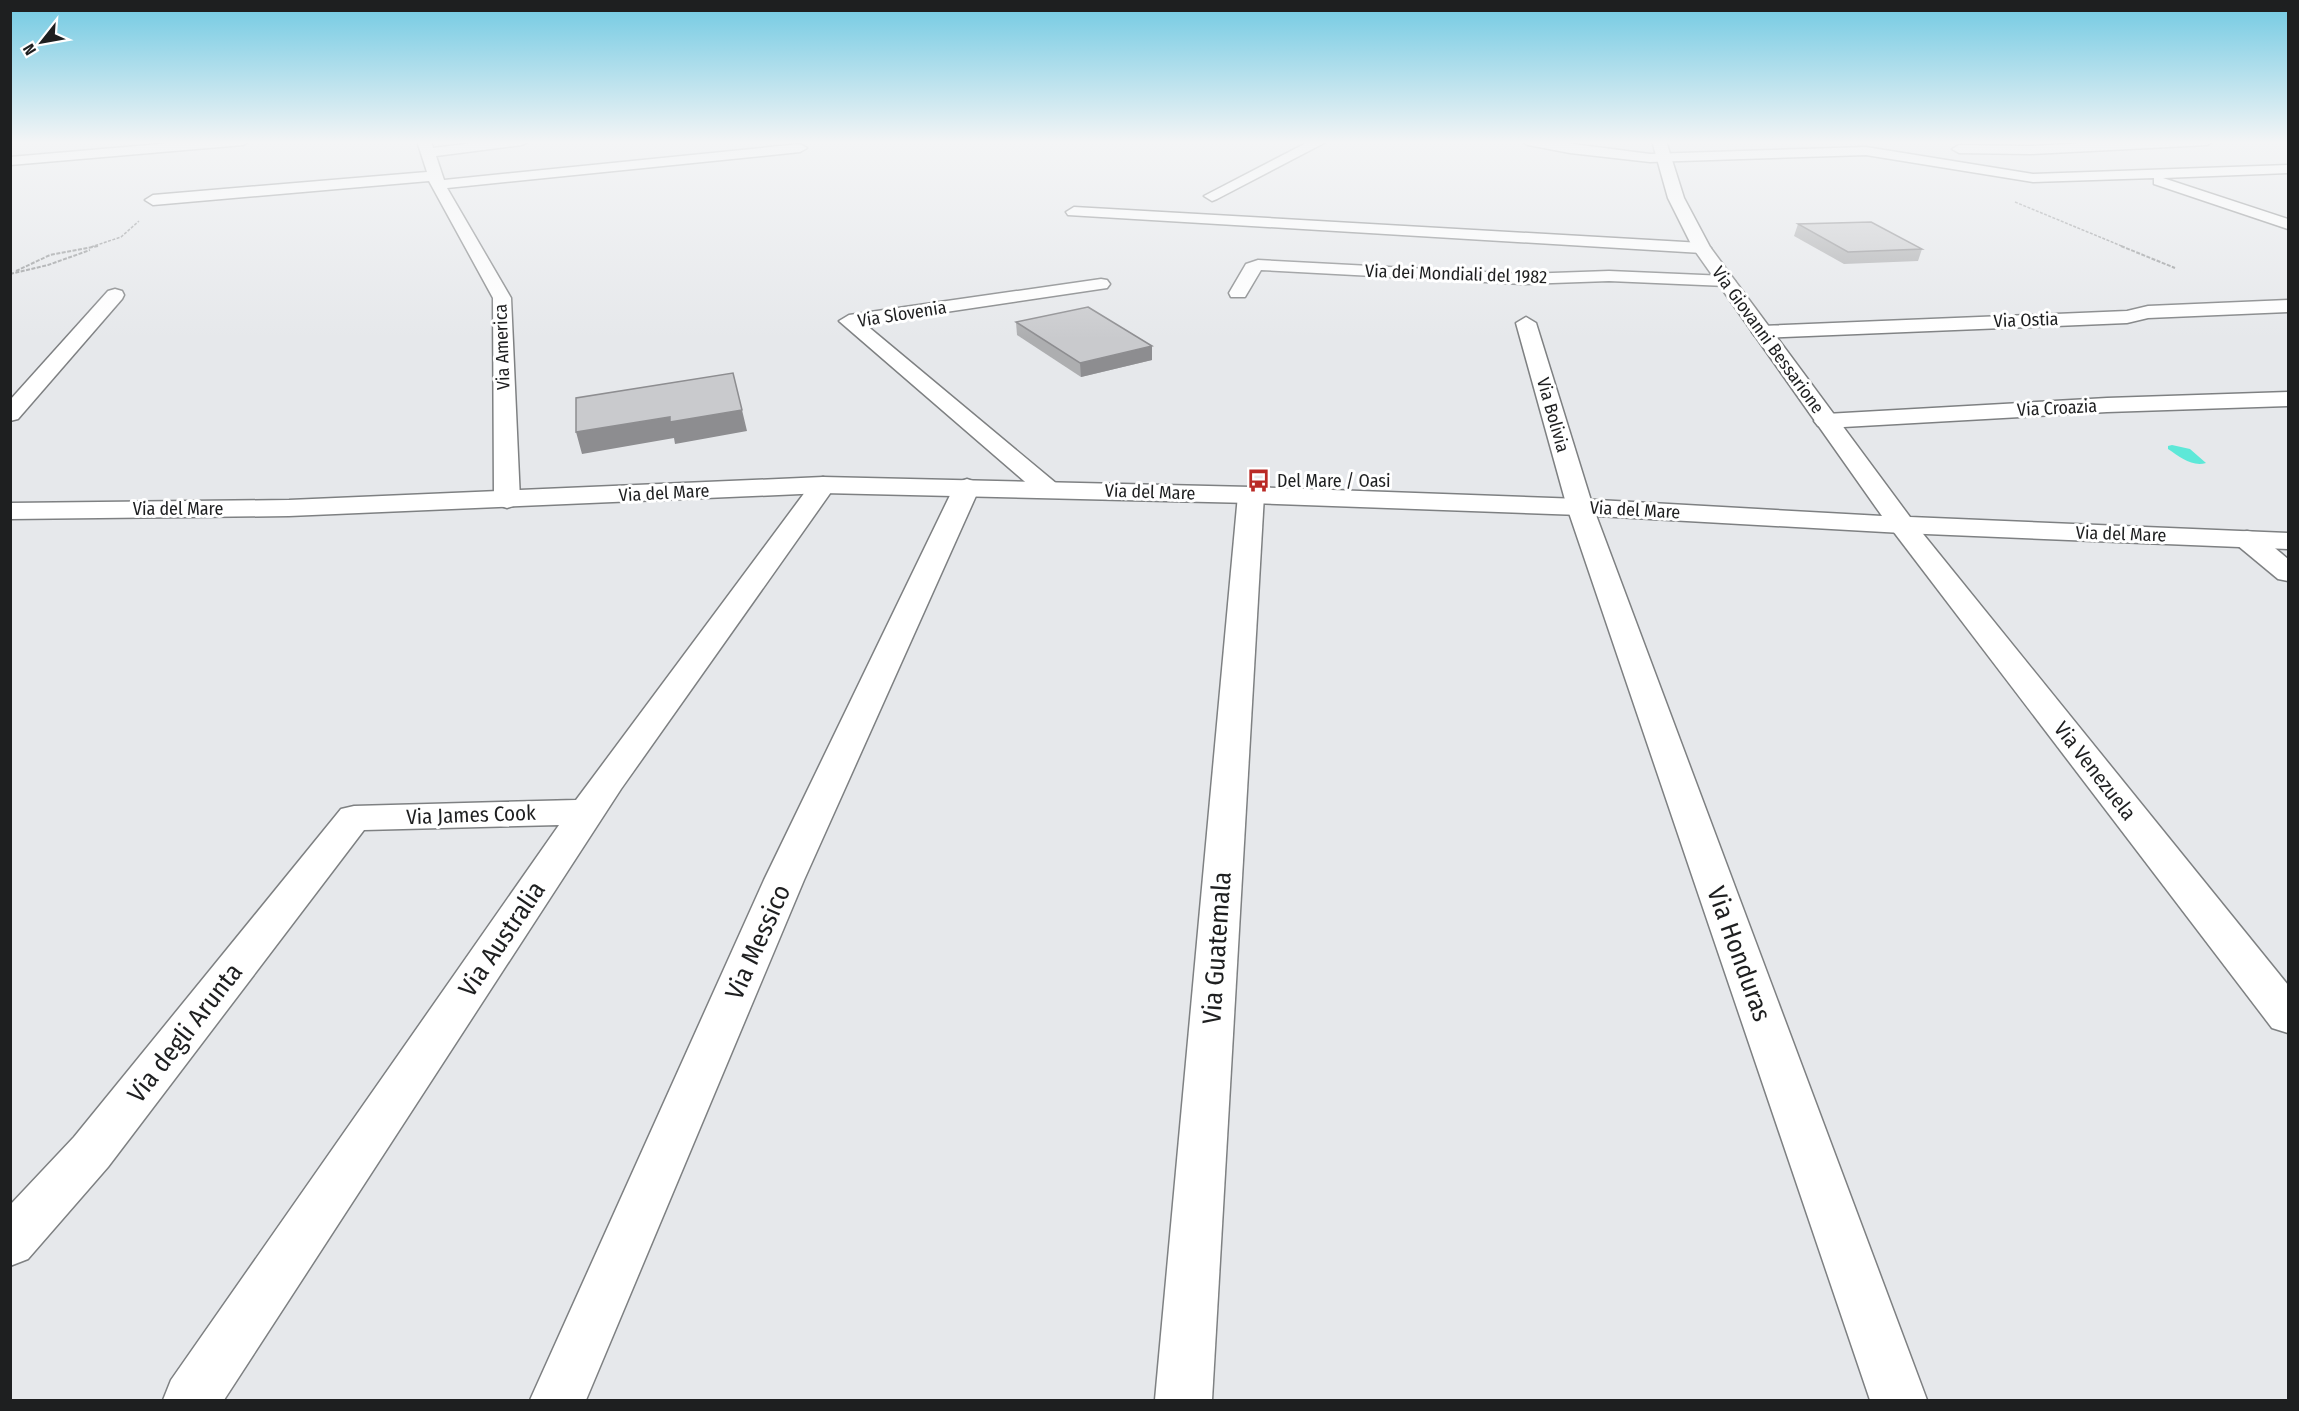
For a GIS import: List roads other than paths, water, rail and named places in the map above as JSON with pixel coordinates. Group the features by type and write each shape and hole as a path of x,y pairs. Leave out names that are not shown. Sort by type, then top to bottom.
{"street":[{"name":"Via America","path":"452,207 502,298 507,500"},
{"name":"Via Giovanni Bessarione","path":"1681,207 1702,248 1902,525"},
{"path":"2237,207 2289,224"},
{"path":"1074,212 1702,248"},
{"name":"Via dei Mondiali del 1982","path":"1238,293 1252,268 1258,265 1523,279 1609,276 1726,281"},
{"name":"Via Slovenia","path":"1048,489 849,321 1101,284"},
{"path":"10,414 116,295"},
{"name":"Via Ostia","path":"1762,332 2127,317 2148,312 2289,306"},
{"name":"Via Bolivia","path":"1526,323 1580,507"},
{"name":"Via Croazia","path":"1826,421 2106,405 2289,399"},
{"name":"Via del Mare","path":"10,511 289,508 823,485 1048,489 1580,507 1902,525 2289,541"},
{"name":"Via Australia","path":"191,1401 587,812 823,485"},
{"name":"Via Messico","path":"558,1401 784,880 967,487"},
{"name":"Via Guatemala","path":"1184,1401 1251,495"},
{"name":"Via Honduras","path":"1580,507 1899,1401"},
{"name":"Via Venezuela","path":"1902,525 2289,1016"},
{"path":"2247,539 2289,573"},
{"name":"Via James Cook","path":"354,818 587,812"},
{"name":"Via degli Arunta","path":"10,1242 91,1152 354,818"}],"place":[{"name":"Del Mare / Oasi","path":"1259,481"}]}
